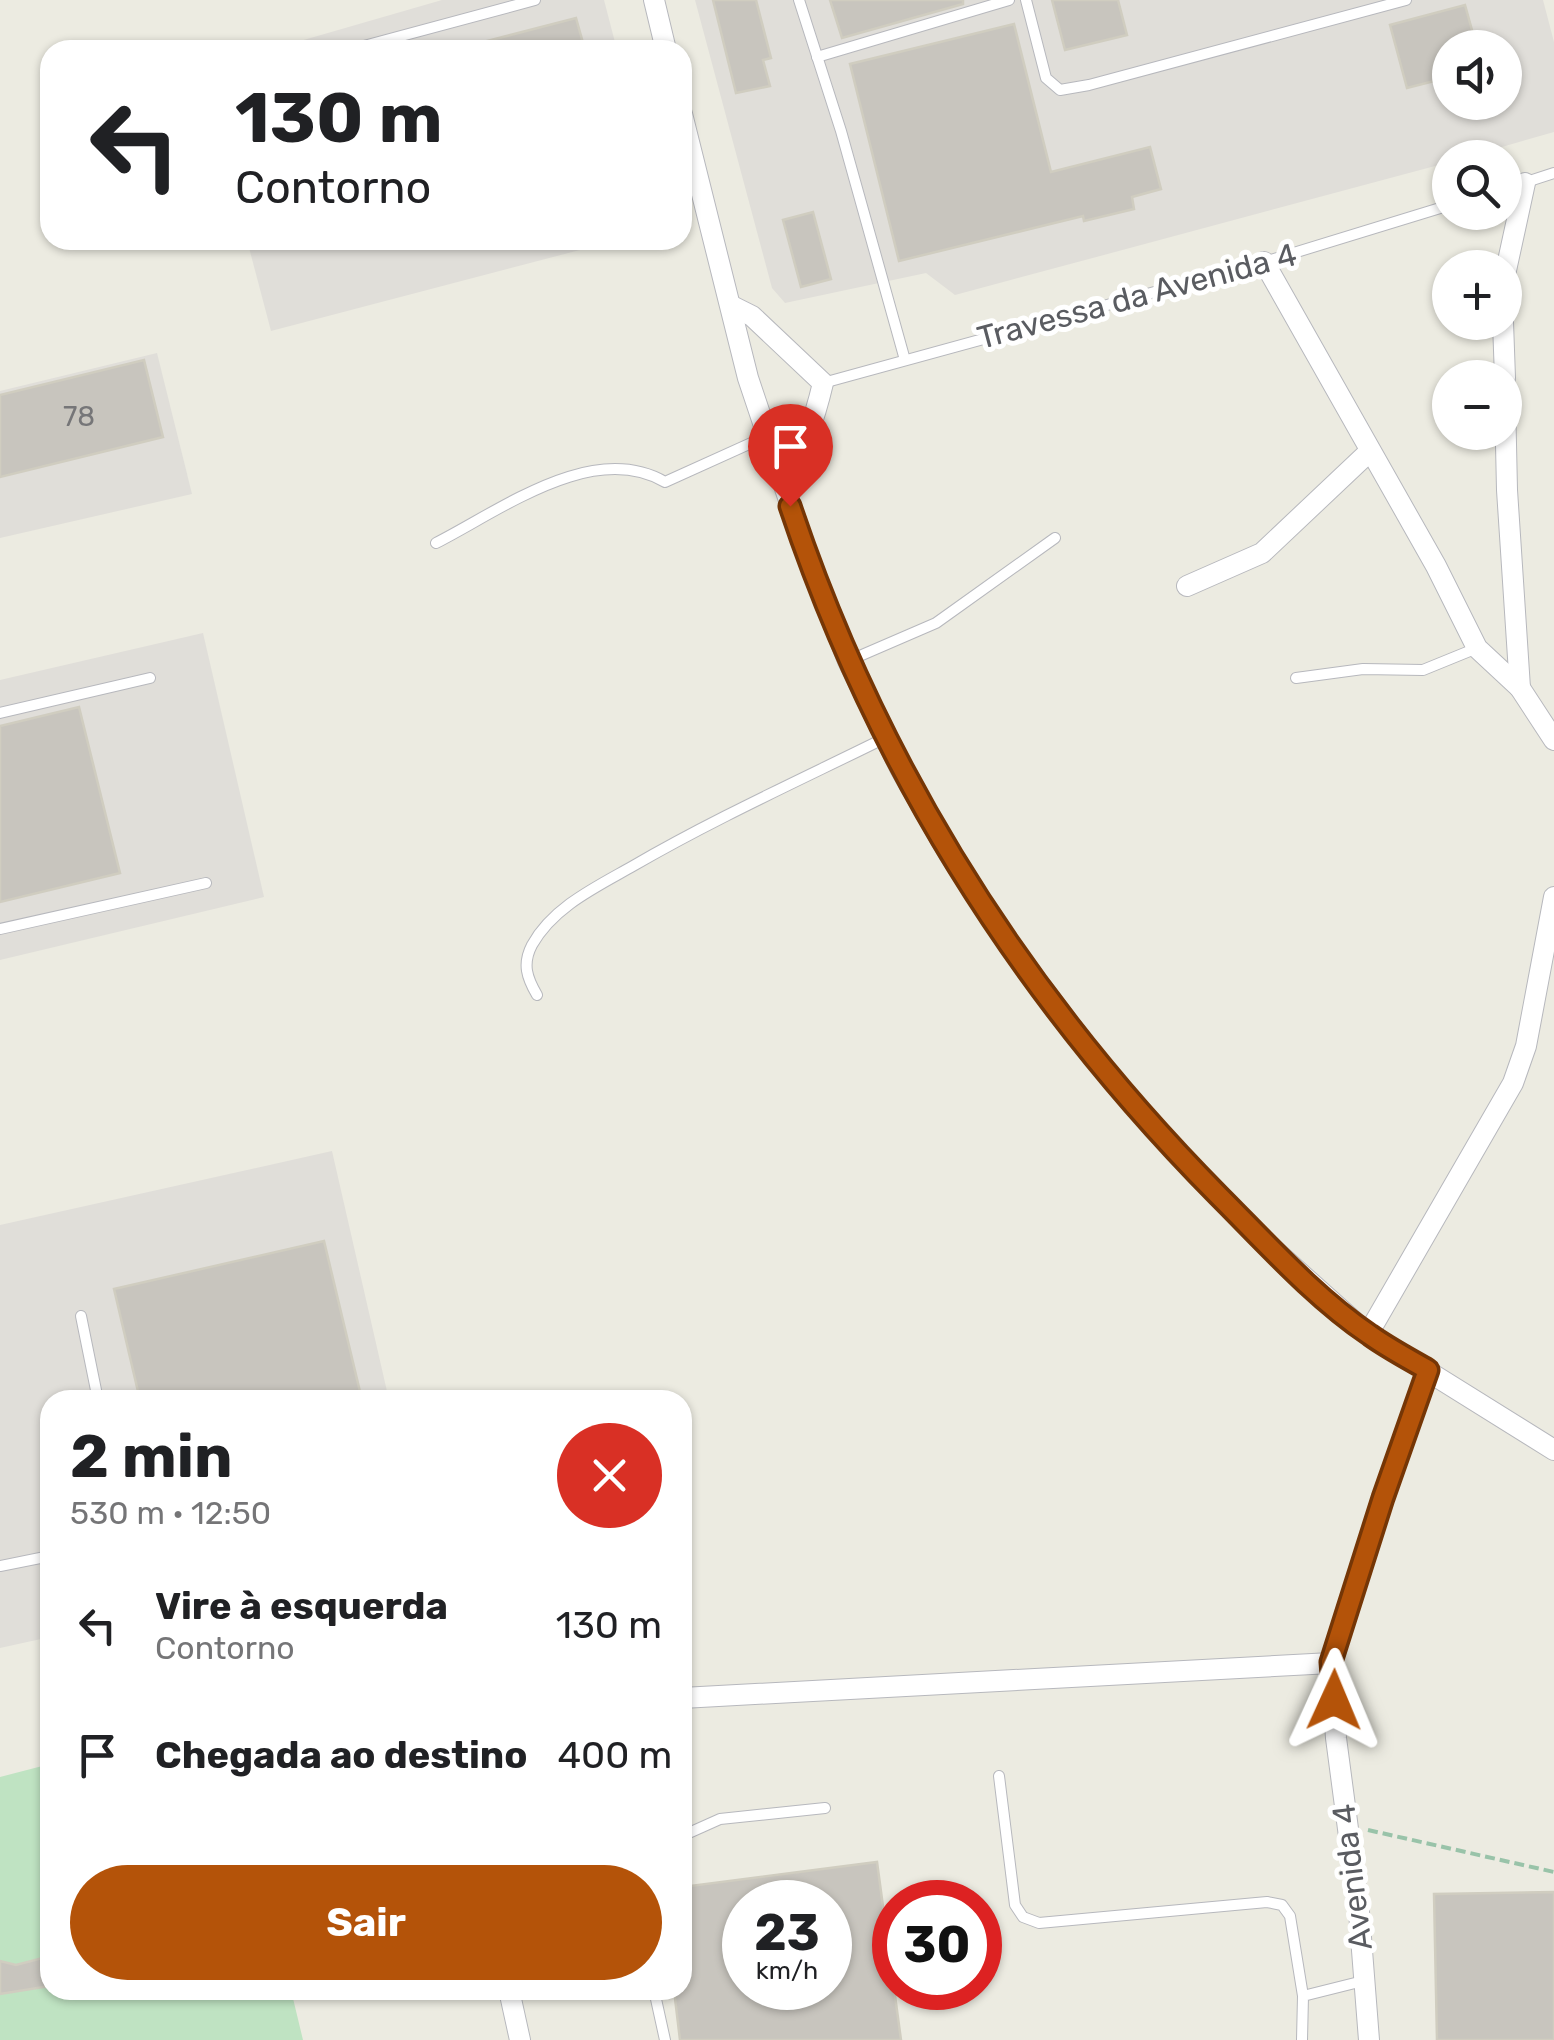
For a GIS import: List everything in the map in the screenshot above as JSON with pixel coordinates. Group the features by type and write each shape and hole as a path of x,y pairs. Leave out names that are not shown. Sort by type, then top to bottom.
{"street":[{"path":"654,0 664,40"},
{"path":"692,152 748,378 848,662 949,854 1001,933 1153,1128 1262,1239 1368,1334 1554,1450"},
{"path":"1264,262 1436,566 1477,648 1520,688 1554,740"},
{"path":"732,306 752,316 824,384 804,442 781,476"},
{"path":"1506,450 1520,688"},
{"path":"1186,586 1262,553 1370,451"},
{"path":"1368,1334 1513,1083 1526,1046 1554,897"},
{"name":"Avenida 4","path":"1370,2040 1331,1662 1428,1370"},
{"path":"692,1697 1331,1662"},
{"path":"511,2000 520,2040"}],"lane":[{"path":"387,40 535,0"},
{"path":"800,0 905,360"},
{"path":"817,57 1009,0"},
{"path":"1026,0 1046,78 1060,90 1406,0"},
{"path":"1522,184 1554,173"},
{"name":"Travessa da Avenida 4","path":"824,384 1264,262 1432,211"},
{"path":"436,543 568,475 607,467 649,472 665,482 769,435"},
{"path":"848,662 936,623 1055,538"},
{"path":"1296,678 1363,669 1422,670 1477,648"},
{"path":"0,713 150,678"},
{"path":"536,995 527,978 527,958 538,936 570,902 691,832 885,738"},
{"path":"0,929 206,883"},
{"path":"81,1316 96,1390"},
{"path":"0,1566 40,1558"},
{"path":"999,1776 1015,1905 1024,1917 1039,1923 1267,1902 1282,1905 1290,1916 1303,1996 1302,2040"},
{"path":"692,1832 720,1819 824,1808"},
{"path":"1303,1996 1364,1981"},
{"path":"656,2000 665,2040"}],"path":[{"path":"1346,1826 1554,1872"}],"shaded area":[{"path":"442,0 604,0 614,40 304,40"},
{"path":"695,0 1543,0 1554,42 1554,132 1522,141 1432,140 1432,167 955,295 926,273 785,303 772,288"},
{"path":"250,250 580,250 271,331"},
{"path":"157,353 192,494 0,538 0,391"},
{"path":"203,633 264,897 0,960 0,680"},
{"path":"332,1151 387,1390 40,1390 40,1639 0,1648 0,1225"}],"green space":[{"path":"40,1767 40,2000 293,2000 303,2040 0,2040 0,1777"}],"building":[{"path":"713,0 756,0 771,58 763,60 770,86 736,93"},
{"path":"830,0 963,0 963,4 842,38"},
{"path":"1052,0 1118,0 1127,35 1065,50"},
{"path":"1465,5 1472,30 1432,30 1432,82 1407,88 1390,25"},
{"path":"576,18 582,40 491,40"},
{"path":"1014,24 1051,172 1150,147 1161,189 1132,197 1134,209 1084,221 1083,216 899,261 850,64"},
{"path":"813,212 831,279 801,287 783,220"},
{"path":"144,360 163,437 0,477 0,395"},
{"path":"79,707 120,873 0,902 0,726"},
{"path":"324,1241 360,1390 138,1390 114,1289"},
{"path":"877,1862 879,1880 872,1880 872,2010 897,2010 901,2040 680,2040 675,2000 692,2000 692,1886 722,1882 722,2010 852,2010 852,1880 737,1880"},
{"path":"1554,1892 1554,2040 1437,2040 1434,1894"},
{"path":"40,1959 40,1988 0,1994 0,1961 16,1965"}],"route":[{"path":"790,506 848,662 900,768 949,854 1061,1016 1153,1128 1262,1239 1368,1334 1428,1370 1331,1662 1334,1700"}]}
